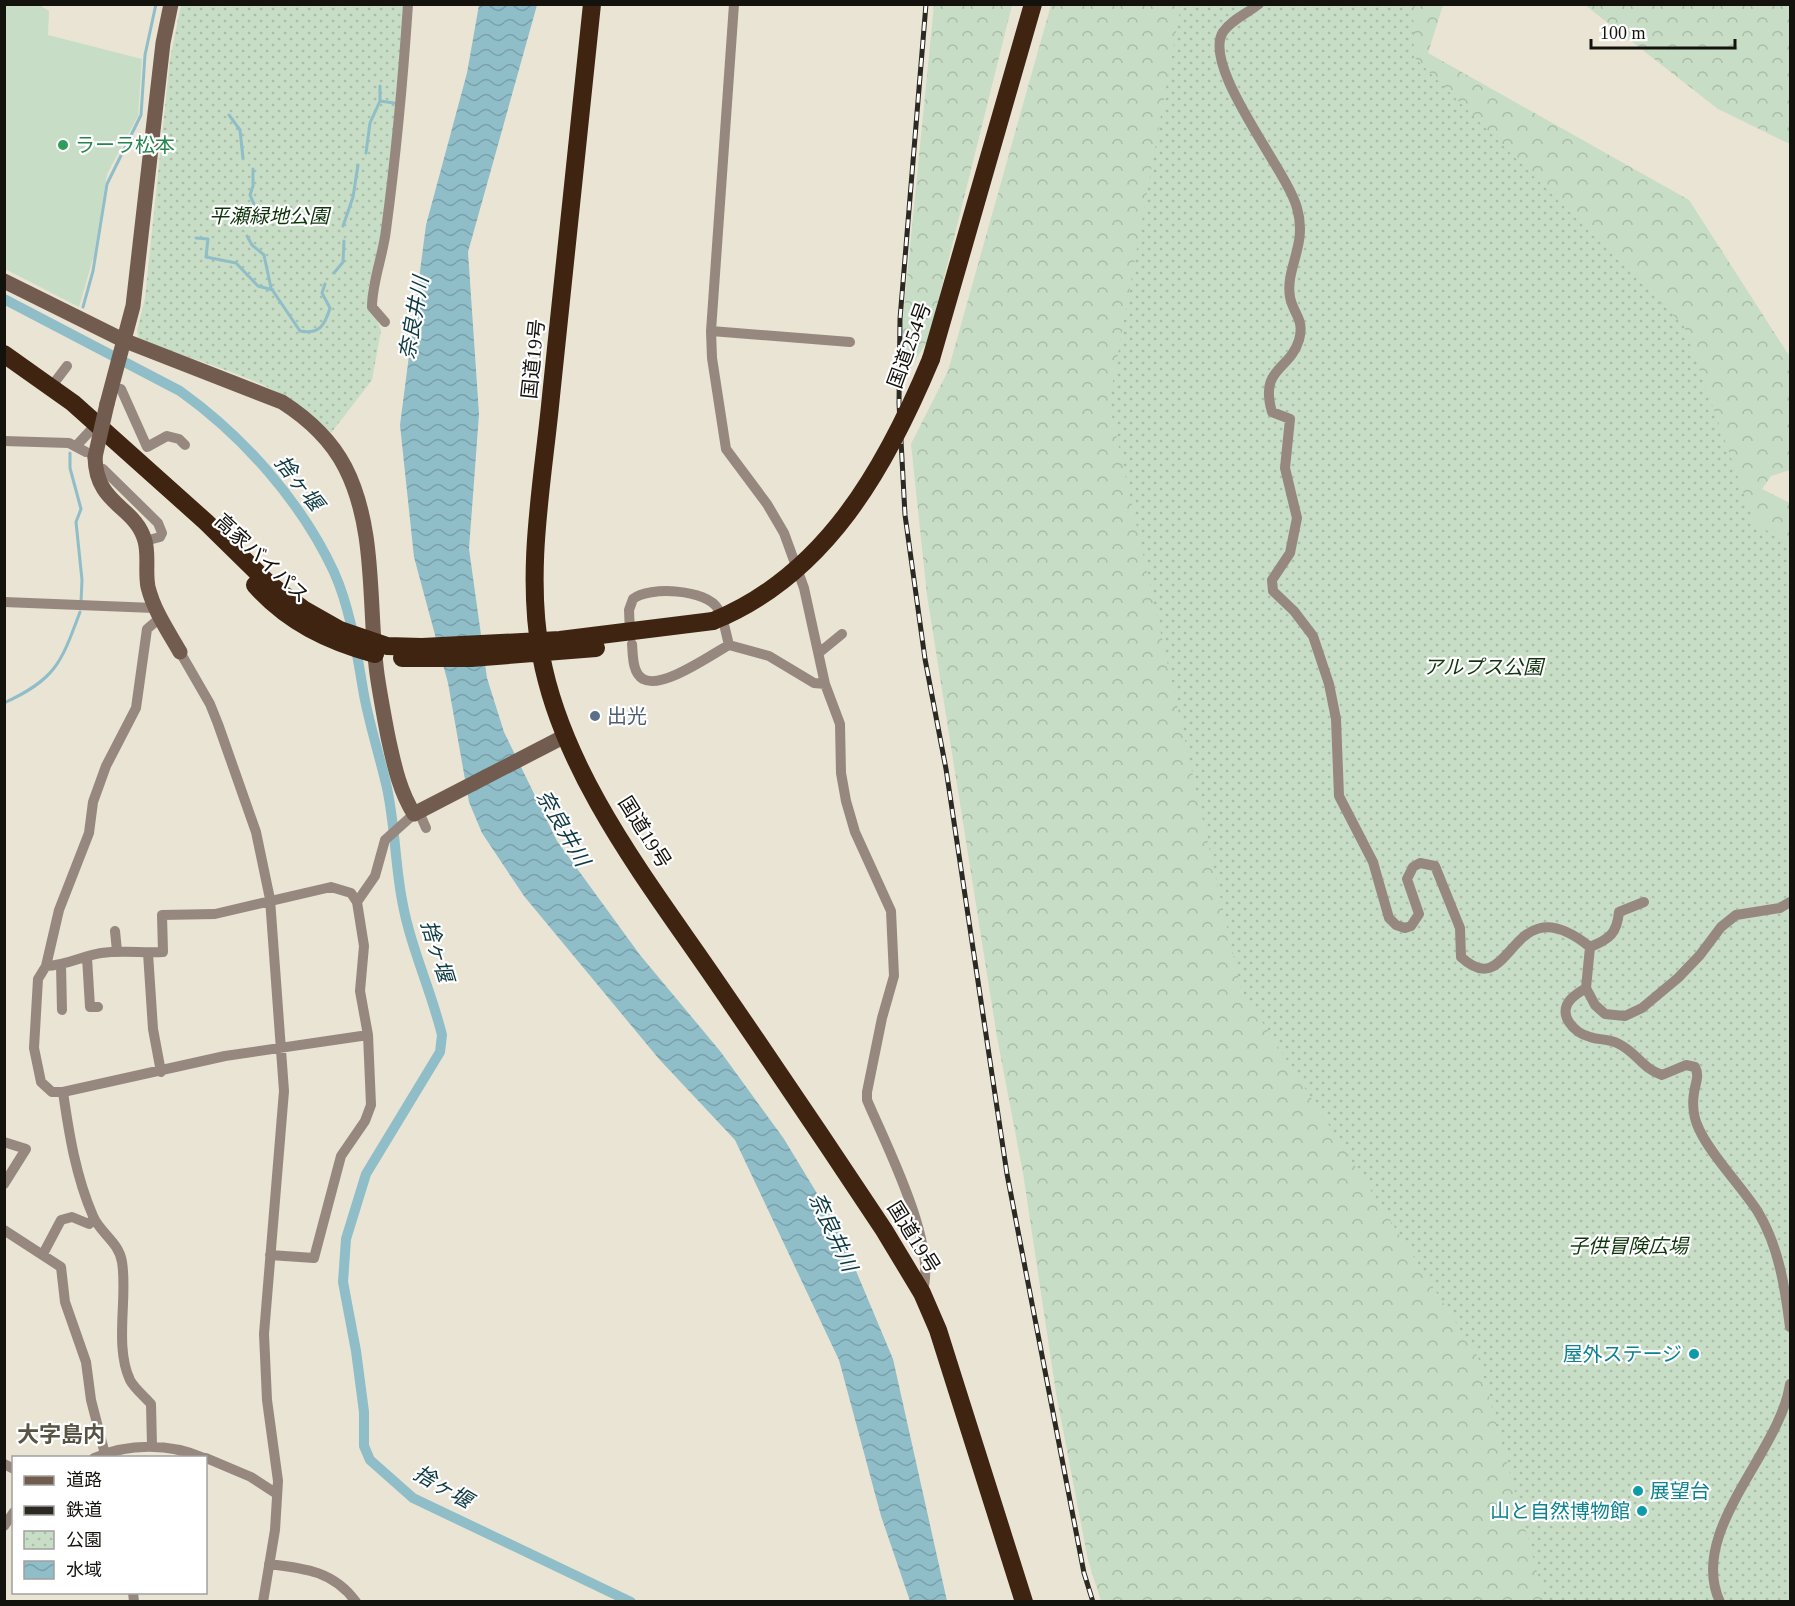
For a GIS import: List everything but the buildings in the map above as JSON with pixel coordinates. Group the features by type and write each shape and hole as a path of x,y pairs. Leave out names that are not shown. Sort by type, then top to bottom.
{"highway":[{"name":"国道19号","path":"592,4 537,535 532,648 565,736 591,790 637,864 885,1230 922,1293 950,1362 1024,1602"},
{"name":"国道254号","path":"532,648 631,638 673,637 701,629 710,622 745,607 783,583 830,535 880,463 905,418 931,359 1034,4"},
{"name":"高家バイパス","path":"4,354 51,387 189,507 268,583 341,638"},
{"name":"高家バイパス","path":"4,367 90,431 186,518 282,610 311,631 376,649 532,648"}],"street":[{"path":"171,4 163,43 137,282 95,459 98,483 137,525 145,541 148,585 157,613 210,704 218,724 256,832 270,899 285,1091 264,1334 267,1400 278,1494 275,1530 263,1602"},
{"path":"385,321 372,307 372,297 383,258 402,102 408,4"},
{"path":"734,4 711,331 712,358 726,449 767,504 784,532 804,588 820,652 825,684 840,724 841,773 846,801 855,832 884,890 894,924 894,976 882,1018 867,1100 905,1189 924,1252 927,1274 922,1293"},
{"path":"1259,4 1223,32 1217,48 1247,118 1292,194 1302,232 1290,297 1301,325 1299,340 1294,350 1275,371 1269,385 1272,412 1290,419 1285,468 1298,518 1290,553 1272,580 1276,597 1294,611 1313,636 1329,684 1335,719 1339,796 1368,850 1389,918 1396,925 1405,928 1416,921 1419,914 1407,879 1413,867 1428,863 1435,866 1450,897 1460,928 1461,957 1471,966 1482,970 1496,967 1520,937 1541,927 1564,930 1590,947"},
{"path":"4,281 122,345 282,402 297,412 329,443 345,466 361,518 376,649 394,762 401,790 419,812 426,828"},
{"path":"711,331 850,342"},
{"path":"51,387 67,366"},
{"path":"112,381 121,389 147,447 167,436 179,439 185,445"},
{"path":"77,445 90,431"},
{"path":"4,441 77,445 95,459"},
{"path":"729,645 718,609 705,596 651,590 633,599 629,610 631,638 636,671 643,679 654,681 668,678 729,645 770,656 814,683 825,684"},
{"path":"4,602 157,613"},
{"path":"157,613 147,629 136,708 117,742 93,802 89,833 59,910 46,966 38,979 34,1048 45,1088 52,1092 63,1092 225,1056 368,1035"},
{"path":"820,652 842,634"},
{"path":"357,902 375,876 385,840 400,827 419,812 565,736"},
{"path":"46,966 61,965 117,951 163,952 162,915 215,914 270,899 332,887 351,893 357,902 364,946 360,991 368,1035 371,1105 365,1121 341,1156 314,1258 270,1255"},
{"path":"1590,947 1609,939 1617,930 1619,912 1644,902"},
{"path":"1590,947 1586,988 1595,1005 1605,1014 1625,1016 1642,1008 1678,978 1700,955 1721,927 1736,915 1780,908 1791,902"},
{"path":"115,931 117,951"},
{"path":"148,953 153,1029 161,1072"},
{"path":"87,957 90,1007 98,1007"},
{"path":"61,965 62,1010"},
{"path":"1586,988 1569,1000 1566,1013 1568,1023 1576,1031 1589,1037 1616,1041 1638,1057 1643,1067 1662,1075 1686,1065 1695,1067 1698,1073 1693,1095 1694,1113 1700,1131 1758,1212 1768,1232 1780,1267 1791,1327"},
{"path":"63,1092 70,1141 94,1218 118,1248 122,1261 121,1318 127,1371 130,1382 151,1404 152,1446"},
{"path":"4,1142 26,1149 4,1184"},
{"path":"43,1254 61,1220 72,1217 89,1224 94,1218"},
{"path":"4,1230 61,1267 65,1302 84,1354 91,1400 106,1455 129,1446 152,1446 196,1456"},
{"path":"1720,1602 1713,1587 1715,1553 1731,1508 1771,1437 1791,1384"},
{"path":"207,1459 251,1477 278,1494"},
{"path":"269,1564 312,1569 347,1589 356,1602"}],"green space":[{"name":"ラーラ松本","path":"4,5 39,5 49,11 48,35 142,59 138,116 107,174 94,255 79,307 5,269"},
{"name":"平瀬緑地公園","path":"181,5 403,5 400,91 382,248 369,285 368,296 381,330 372,380 331,433 290,399 266,387 139,339 137,331 145,298 170,59"},
{"path":"934,5 1012,5 929,338 908,372 899,358"},
{"name":"子供冒険広場","path":"1051,5 1443,5 1428,53 1689,200 1790,357 1790,470 1771,476 1762,489 1790,503 1790,727 1552,1601 1101,1601 1088,1560 1056,1393 1023,1173 997,1037 927,595 911,444 948,371"},
{"name":"アルプス公園","path":"1181,5 1413,5 1414,57 1684,326 1754,522 1790,546 1790,1601 1545,1601 1478,1357 1241,989 1109,403"},
{"path":"1585,5 1790,5 1790,144 1718,109"}],"water":[{"name":"奈良井川","path":"479,5 537,5 468,252 479,414 469,549 487,678 504,732 557,841 640,955 720,1051 784,1139 838,1228 893,1359 947,1601 910,1601 881,1516 839,1360 735,1140 659,1059 524,896 482,833 469,802 448,683 414,557 400,425 426,225 467,73"}],"waterway":[{"path":"83,307 93,271 107,184 141,115 145,55 156,4"},
{"path":"380,86 380,101"},
{"path":"366,153 370,123 380,101 394,103"},
{"path":"229,115 240,130 243,158"},
{"path":"343,226 353,197 358,165"},
{"path":"251,219 254,204 250,195 253,186 253,169"},
{"path":"247,236 252,245 264,255 271,288 300,331 317,330 326,319 330,308 322,293 325,284"},
{"path":"196,238 208,239 206,257 236,263 258,286 273,290"},
{"path":"334,273 343,262 344,241"},
{"name":"捨ヶ堰","path":"4,299 180,391 226,428 248,449 287,495 305,520 334,572 349,617 366,707 387,788 406,917 442,1035 440,1052 366,1174 346,1239 343,1282 356,1351 364,1412 364,1446 370,1460 413,1498 631,1602"},
{"path":"70,453 70,468 81,509 76,522 82,580 81,602"},
{"path":"4,703 35,686 54,668 80,612"}],"railway":[{"path":"926,4 900,319 899,403 905,515 925,659 946,769 1007,1174 1084,1573 1093,1602"}],"place":[{"name":"ラーラ松本","path":"63,145"},
{"name":"出光","path":"595,716"},
{"name":"屋外ステージ","path":"1694,1354"},
{"name":"展望台","path":"1638,1491"},
{"name":"山と自然博物館","path":"1642,1511"}],"district":[{"name":"大字島内","path":"61,1434"}]}
